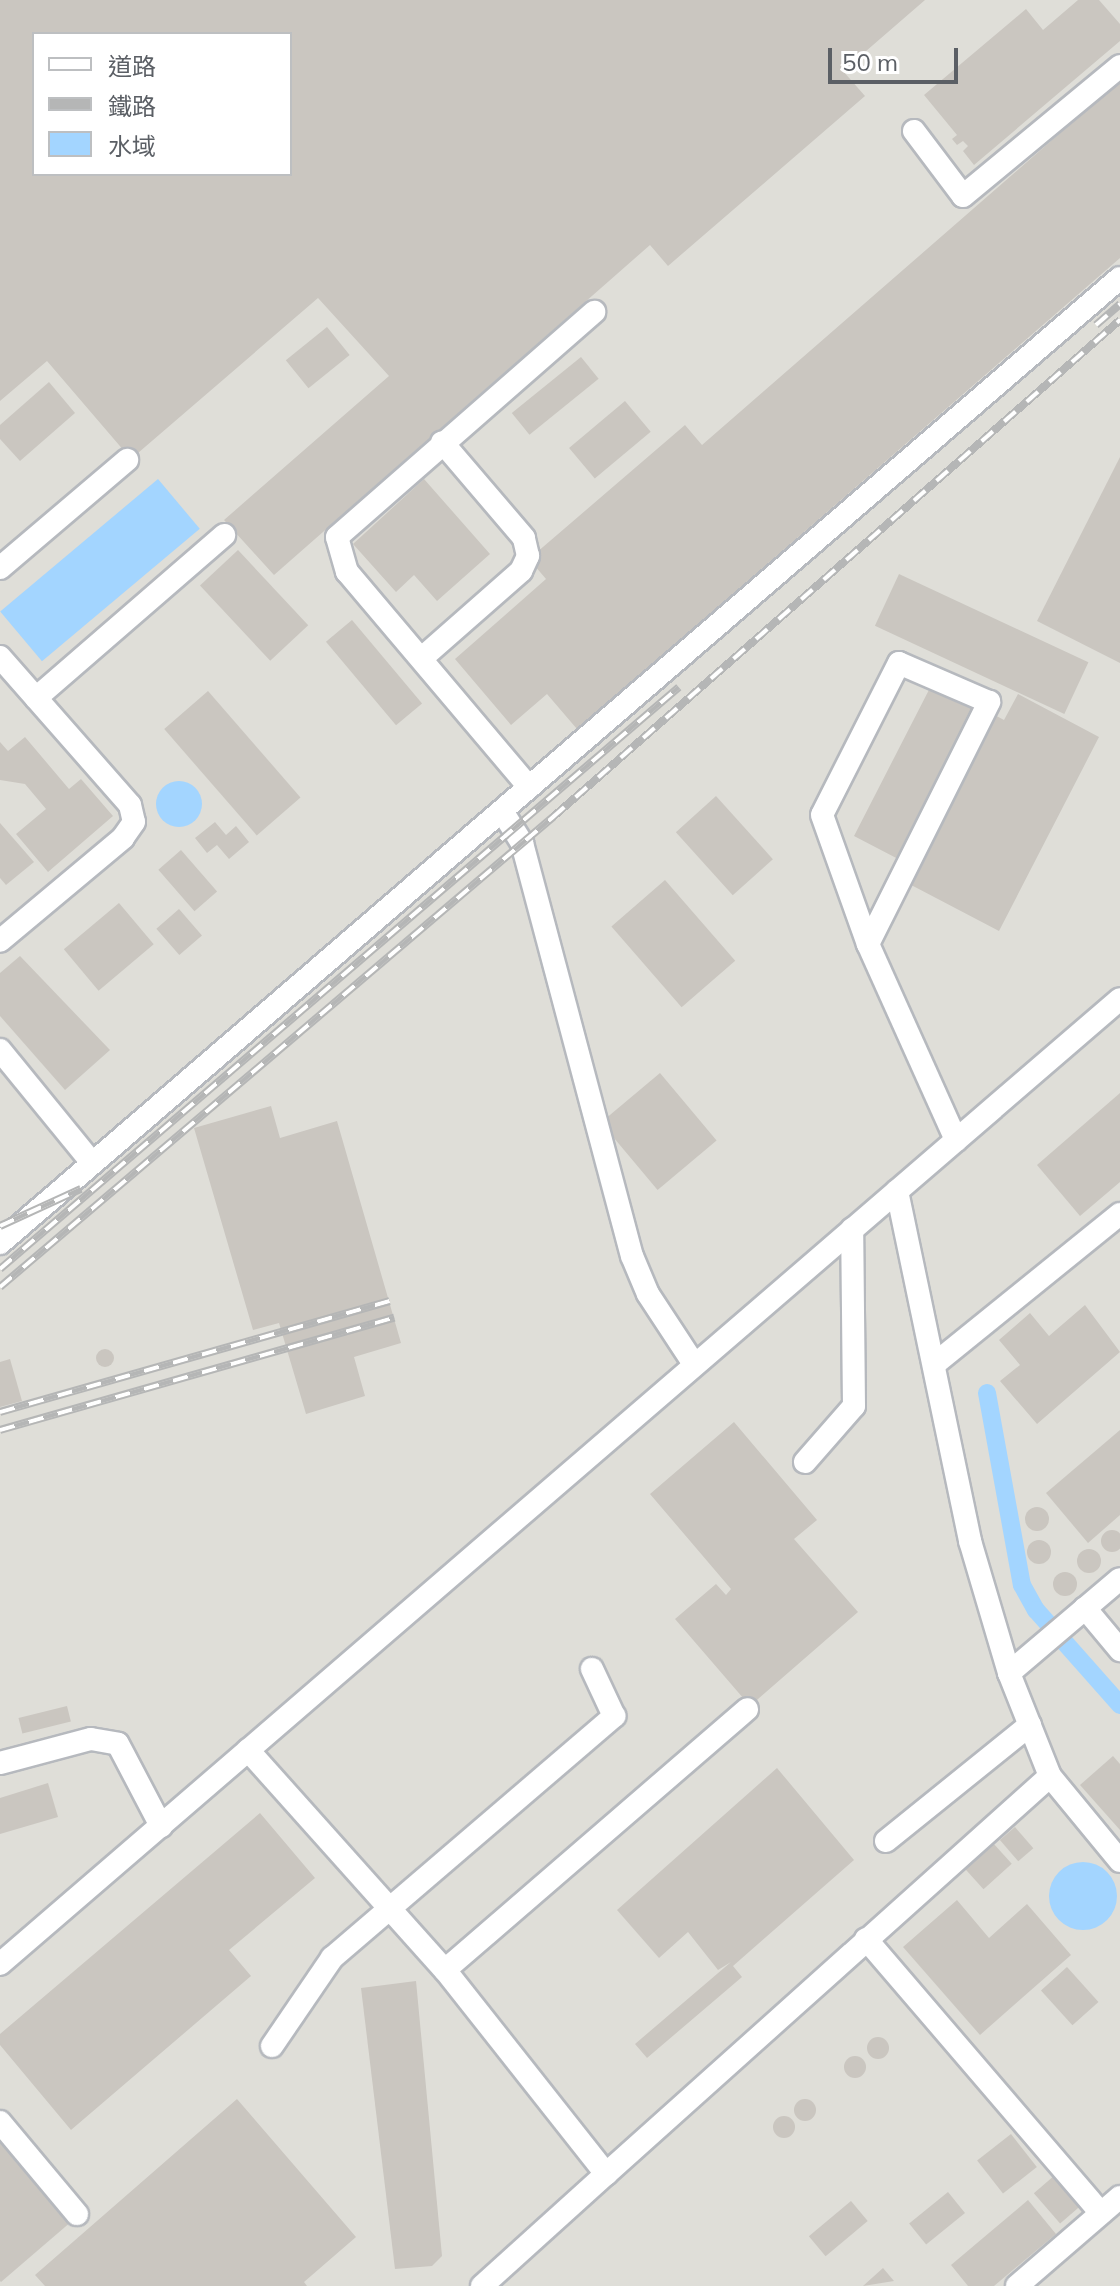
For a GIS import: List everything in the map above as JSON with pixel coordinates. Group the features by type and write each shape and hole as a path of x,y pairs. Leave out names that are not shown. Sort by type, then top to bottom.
{"lane":[{"path":"914,131 963,196 1120,66"},
{"path":"0,1243 1120,278"},
{"path":"529,787 347,572 337,537 594,312"},
{"path":"422,658 521,571 528,556 524,538 442,442"},
{"path":"0,568 127,460"},
{"path":"36,698 224,535"},
{"path":"868,944 989,702 899,663 822,815 868,944 956,1140"},
{"path":"0,941 123,838 134,822 130,805 36,698 4,669"},
{"path":"502,811 526,858 632,1256 648,1294 694,1364"},
{"path":"0,1964 1120,999"},
{"path":"0,1050 92,1163"},
{"path":"897,1191 937,1362 970,1541 1009,1673 1050,1776 1120,1861"},
{"path":"937,1362 1120,1214"},
{"path":"805,1462 854,1406 852,1229"},
{"path":"1009,1673 1120,1579"},
{"path":"1085,1608 1120,1650"},
{"path":"272,2046 332,1958 614,1716 592,1669"},
{"path":"445,1970 747,1709"},
{"path":"886,1841 1030,1725"},
{"path":"0,1763 91,1739 118,1744 161,1826"},
{"path":"248,1750 445,1970 606,2174"},
{"path":"482,2286 1050,1776"},
{"path":"866,1939 1101,2213"},
{"path":"0,2122 77,2214"},
{"path":"1017,2286 1120,2197"}],"shaded area":[{"path":"0,0 1120,0 1120,2286 0,2286"}],"water":[{"path":"158,479 200,529 42,661 0,611"},
{"path":"179,781 195,788 202,804 195,820 179,827 163,820 156,804 163,788"},
{"path":"1083,1862 1107,1872 1117,1896 1107,1920 1083,1930 1059,1920 1049,1896 1059,1872"}],"building":[{"path":"0,0 925,0 843,71 865,96 668,266 650,245 274,575 224,520 389,376 318,298 131,459 47,361 0,401"},
{"path":"1078,0 1099,0 1120,24 1120,41 974,165 963,151 968,146 963,141 957,145 952,139 957,135 924,95 1026,9 1043,30"},
{"path":"1120,81 1120,258 577,729 547,694 511,725 455,659 546,579 529,559 685,425 702,445"},
{"path":"327,327 350,355 308,388 286,360"},
{"path":"581,357 599,379 529,435 512,413"},
{"path":"49,382 75,413 20,461 0,439 0,425"},
{"path":"625,401 651,432 595,479 569,448"},
{"path":"1120,457 1120,663 1037,621"},
{"path":"424,479 490,554 437,601 414,575 396,592 353,544"},
{"path":"238,550 308,625 270,661 200,585"},
{"path":"899,574 1088,662 1064,714 875,626"},
{"path":"352,620 422,703 396,725 326,642"},
{"path":"933,682 1004,720 1018,694 1099,737 999,931 894,876 902,861 854,836"},
{"path":"208,691 301,797 257,835 164,729"},
{"path":"25,737 69,789 81,779 113,816 48,872 16,834 46,809 25,784 0,780 0,742 8,751"},
{"path":"716,796 773,859 733,895 676,832"},
{"path":"215,822 226,835 236,826 249,842 229,859 217,845 207,853 195,838"},
{"path":"0,823 34,862 6,885 0,878"},
{"path":"181,850 217,892 194,911 158,870"},
{"path":"665,880 735,961 682,1007 611,927"},
{"path":"119,903 154,944 99,991 64,949"},
{"path":"179,909 202,935 179,955 156,929"},
{"path":"20,956 110,1050 65,1090 0,1016 0,973"},
{"path":"660,1073 717,1140 658,1190 601,1122"},
{"path":"1120,1093 1120,1182 1080,1216 1037,1165"},
{"path":"271,1106 280,1138 337,1121 401,1343 354,1357 365,1396 306,1414 279,1323 253,1330 194,1128"},
{"path":"1085,1305 1120,1352 1037,1424 1000,1381 1020,1365 999,1340 1030,1313 1049,1336"},
{"path":"105,1349 114,1358 105,1367 96,1358"},
{"path":"10,1359 22,1401 0,1407 0,1362"},
{"path":"734,1422 817,1520 794,1539 858,1612 750,1706 675,1619 716,1584 726,1595 731,1589 650,1494"},
{"path":"1120,1430 1120,1515 1088,1543 1046,1493"},
{"path":"1037,1507 1046,1510 1049,1519 1046,1528 1037,1531 1028,1528 1025,1519 1028,1510"},
{"path":"1112,1530 1120,1533 1120,1549 1112,1552 1104,1549 1101,1541 1104,1533"},
{"path":"1039,1540 1048,1543 1051,1552 1048,1561 1039,1564 1030,1561 1027,1552 1030,1543"},
{"path":"1089,1549 1098,1552 1101,1561 1098,1570 1089,1573 1080,1570 1077,1561 1080,1552"},
{"path":"1065,1572 1074,1575 1077,1584 1074,1593 1065,1596 1056,1593 1053,1584 1056,1575"},
{"path":"67,1706 71,1722 22,1734 18,1718"},
{"path":"1113,1756 1120,1764 1120,1830 1080,1785"},
{"path":"777,1768 854,1860 733,1966 742,1977 647,2058 635,2044 731,1962 718,1970 688,1932 659,1958 617,1910"},
{"path":"48,1783 58,1817 0,1834 0,1798"},
{"path":"260,1813 315,1878 229,1950 251,1976 71,2130 0,2045 0,2034"},
{"path":"1015,1827 1033,1848 1018,1861 1000,1840"},
{"path":"993,1843 1012,1864 983,1889 965,1868"},
{"path":"957,1900 989,1938 1027,1904 1071,1955 980,2035 903,1947"},
{"path":"1067,1967 1098,2002 1072,2025 1041,1990"},
{"path":"416,1981 442,2256 432,2266 395,2269 361,1988"},
{"path":"878,2037 886,2040 889,2048 886,2056 878,2059 870,2056 867,2048 870,2040"},
{"path":"855,2056 863,2059 866,2067 863,2075 855,2078 847,2075 844,2067 847,2059"},
{"path":"237,2099 356,2237 304,2282 307,2286 45,2286 35,2275"},
{"path":"805,2099 813,2102 816,2110 813,2118 805,2121 797,2118 794,2110 797,2102"},
{"path":"784,2116 792,2119 795,2127 792,2135 784,2138 776,2135 773,2127 776,2119"},
{"path":"1011,2134 1037,2167 1003,2194 977,2160"},
{"path":"0,2137 72,2221 1,2282 0,2281"},
{"path":"1055,2175 1081,2205 1060,2224 1034,2193"},
{"path":"948,2192 965,2213 926,2244 909,2223"},
{"path":"1028,2200 1056,2234 994,2286 968,2286 951,2265"},
{"path":"851,2201 868,2221 826,2256 809,2236"},
{"path":"883,2268 894,2281 863,2286"}],"waterway":[{"path":"987,1393 1022,1585 1036,1610 1120,1705"}],"railway":[{"path":"1096,325 1120,304"},
{"path":"0,1287 553,817 1120,320"},
{"path":"0,1269 679,687"},
{"path":"0,1226 81,1189"},
{"path":"0,1412 389,1301"},
{"path":"0,1430 394,1318"}]}
